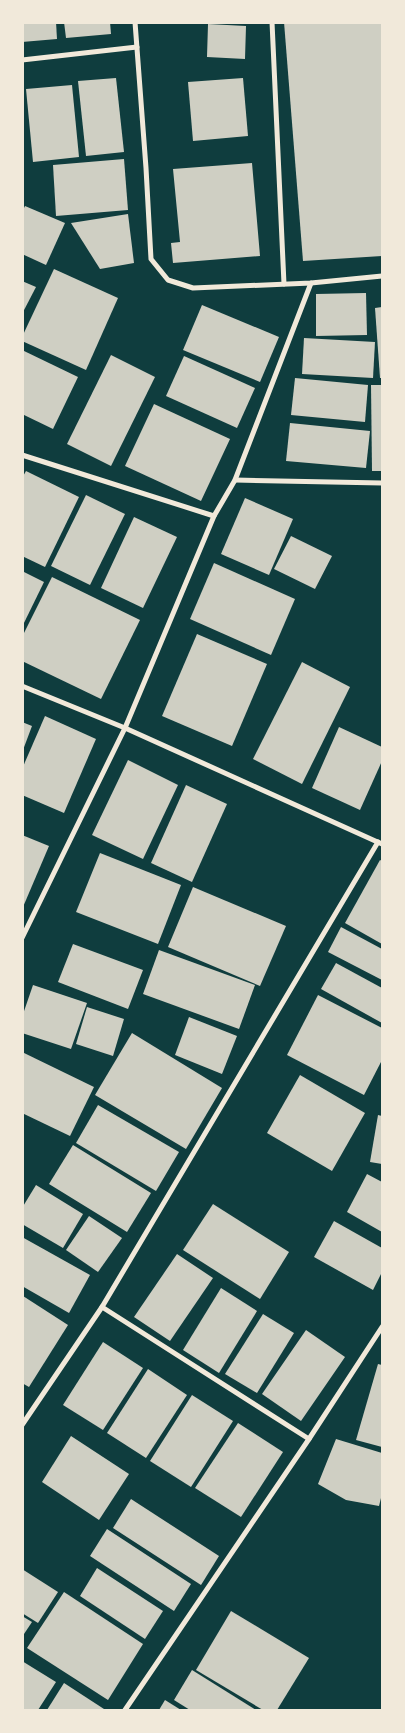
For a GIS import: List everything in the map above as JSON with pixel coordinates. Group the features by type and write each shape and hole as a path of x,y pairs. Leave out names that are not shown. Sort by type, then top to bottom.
{"street":[{"path":"135,22 151,259 168,280 193,288 311,283 382,276"},
{"path":"272,22 284,284"},
{"path":"22,60 137,46"},
{"path":"23,936 125,728 214,516 236,480 311,283"},
{"path":"22,455 214,516"},
{"path":"236,480 382,483"},
{"path":"22,686 125,728 380,843 102,1307 22,1425"},
{"path":"102,1307 309,1439"},
{"path":"126,1710 309,1439 382,1327"}],"building":[{"path":"22,22 56,22 57,39 22,42"},
{"path":"64,22 110,22 111,34 66,38"},
{"path":"284,22 382,22 382,256 303,261"},
{"path":"208,24 246,26 245,59 207,57"},
{"path":"116,78 124,152 86,156 78,81"},
{"path":"243,78 248,136 193,141 188,82"},
{"path":"72,85 79,157 33,162 26,89"},
{"path":"124,159 128,210 56,216 53,165"},
{"path":"252,163 260,256 173,263 171,243 180,242 173,169"},
{"path":"25,206 65,223 46,265 22,254 22,212"},
{"path":"128,214 134,263 100,269 71,223"},
{"path":"54,269 118,298 86,370 22,341 22,337"},
{"path":"22,281 36,287 22,314"},
{"path":"366,293 367,335 316,336 316,294"},
{"path":"202,305 279,337 260,382 183,350"},
{"path":"382,307 382,378 380,378 375,308"},
{"path":"304,338 375,342 373,378 302,374"},
{"path":"22,350 78,377 53,429 22,414"},
{"path":"111,355 155,377 111,466 67,444"},
{"path":"184,356 255,388 237,428 166,396"},
{"path":"295,378 368,385 365,422 291,415"},
{"path":"371,385 382,385 382,471 372,471"},
{"path":"154,404 230,439 201,501 125,466"},
{"path":"290,423 370,431 366,468 286,461"},
{"path":"26,471 79,497 45,567 22,556 22,478"},
{"path":"86,495 125,514 90,585 51,566"},
{"path":"245,498 293,519 269,575 221,554"},
{"path":"134,517 177,537 143,608 101,588"},
{"path":"291,536 332,556 315,589 274,569"},
{"path":"214,563 295,599 271,655 190,619"},
{"path":"22,571 44,582 22,627"},
{"path":"52,577 140,620 101,699 22,661 22,637"},
{"path":"197,634 267,664 232,746 162,716"},
{"path":"302,662 350,687 302,784 253,759"},
{"path":"45,716 96,739 64,813 22,795 22,769"},
{"path":"22,722 32,726 23,750 22,750"},
{"path":"339,727 382,747 382,761 360,810 312,788"},
{"path":"128,760 178,785 143,859 92,835"},
{"path":"186,785 227,804 192,882 151,863"},
{"path":"22,835 49,846 23,907 22,907"},
{"path":"100,853 181,885 158,944 76,912"},
{"path":"380,860 382,861 382,944 345,923"},
{"path":"193,887 286,926 260,986 168,947"},
{"path":"341,927 382,949 382,980 328,952"},
{"path":"73,944 143,970 128,1009 58,982"},
{"path":"159,950 255,985 239,1029 143,994"},
{"path":"336,963 382,988 382,1023 321,989"},
{"path":"33,985 87,1003 71,1049 22,1033 22,1017"},
{"path":"318,995 382,1028 382,1060 364,1095 287,1055"},
{"path":"87,1007 124,1019 113,1056 76,1044"},
{"path":"189,1017 237,1036 222,1074 175,1055"},
{"path":"132,1033 222,1088 186,1149 95,1095"},
{"path":"22,1052 94,1087 70,1136 22,1113"},
{"path":"300,1075 365,1113 332,1171 267,1133"},
{"path":"98,1105 179,1152 156,1191 76,1143"},
{"path":"378,1115 382,1116 382,1164 370,1162"},
{"path":"73,1145 151,1193 127,1232 49,1184"},
{"path":"367,1174 382,1182 382,1232 347,1212"},
{"path":"36,1185 83,1214 63,1248 22,1224 22,1208"},
{"path":"213,1204 289,1252 260,1299 183,1250"},
{"path":"89,1216 122,1238 98,1272 66,1250"},
{"path":"334,1221 382,1248 382,1272 373,1290 314,1257"},
{"path":"22,1237 90,1275 69,1313 22,1286"},
{"path":"177,1254 213,1278 170,1341 134,1317"},
{"path":"221,1288 257,1311 219,1373 183,1350"},
{"path":"23,1296 68,1325 29,1387 22,1383"},
{"path":"263,1314 294,1333 257,1393 225,1374"},
{"path":"306,1330 345,1357 301,1421 262,1394"},
{"path":"103,1342 143,1368 103,1430 63,1405"},
{"path":"378,1364 382,1365 382,1447 356,1440"},
{"path":"148,1369 187,1395 146,1458 107,1433"},
{"path":"192,1395 233,1421 191,1487 150,1461"},
{"path":"238,1423 283,1452 241,1517 195,1488"},
{"path":"71,1436 129,1474 99,1520 42,1482"},
{"path":"336,1439 382,1453 382,1494 379,1506 346,1500 318,1484"},
{"path":"131,1499 219,1556 201,1585 113,1528"},
{"path":"107,1529 191,1584 174,1611 90,1556"},
{"path":"97,1568 163,1611 145,1639 80,1596"},
{"path":"22,1569 58,1592 38,1623 22,1613"},
{"path":"64,1592 143,1644 108,1700 27,1648"},
{"path":"231,1611 309,1658 277,1710 263,1710 196,1670"},
{"path":"22,1616 32,1622 22,1637"},
{"path":"22,1661 56,1682 38,1710 22,1710"},
{"path":"192,1670 256,1710 190,1710 174,1700"},
{"path":"64,1683 104,1709 47,1710"},
{"path":"165,1700 181,1710 159,1710"}]}
